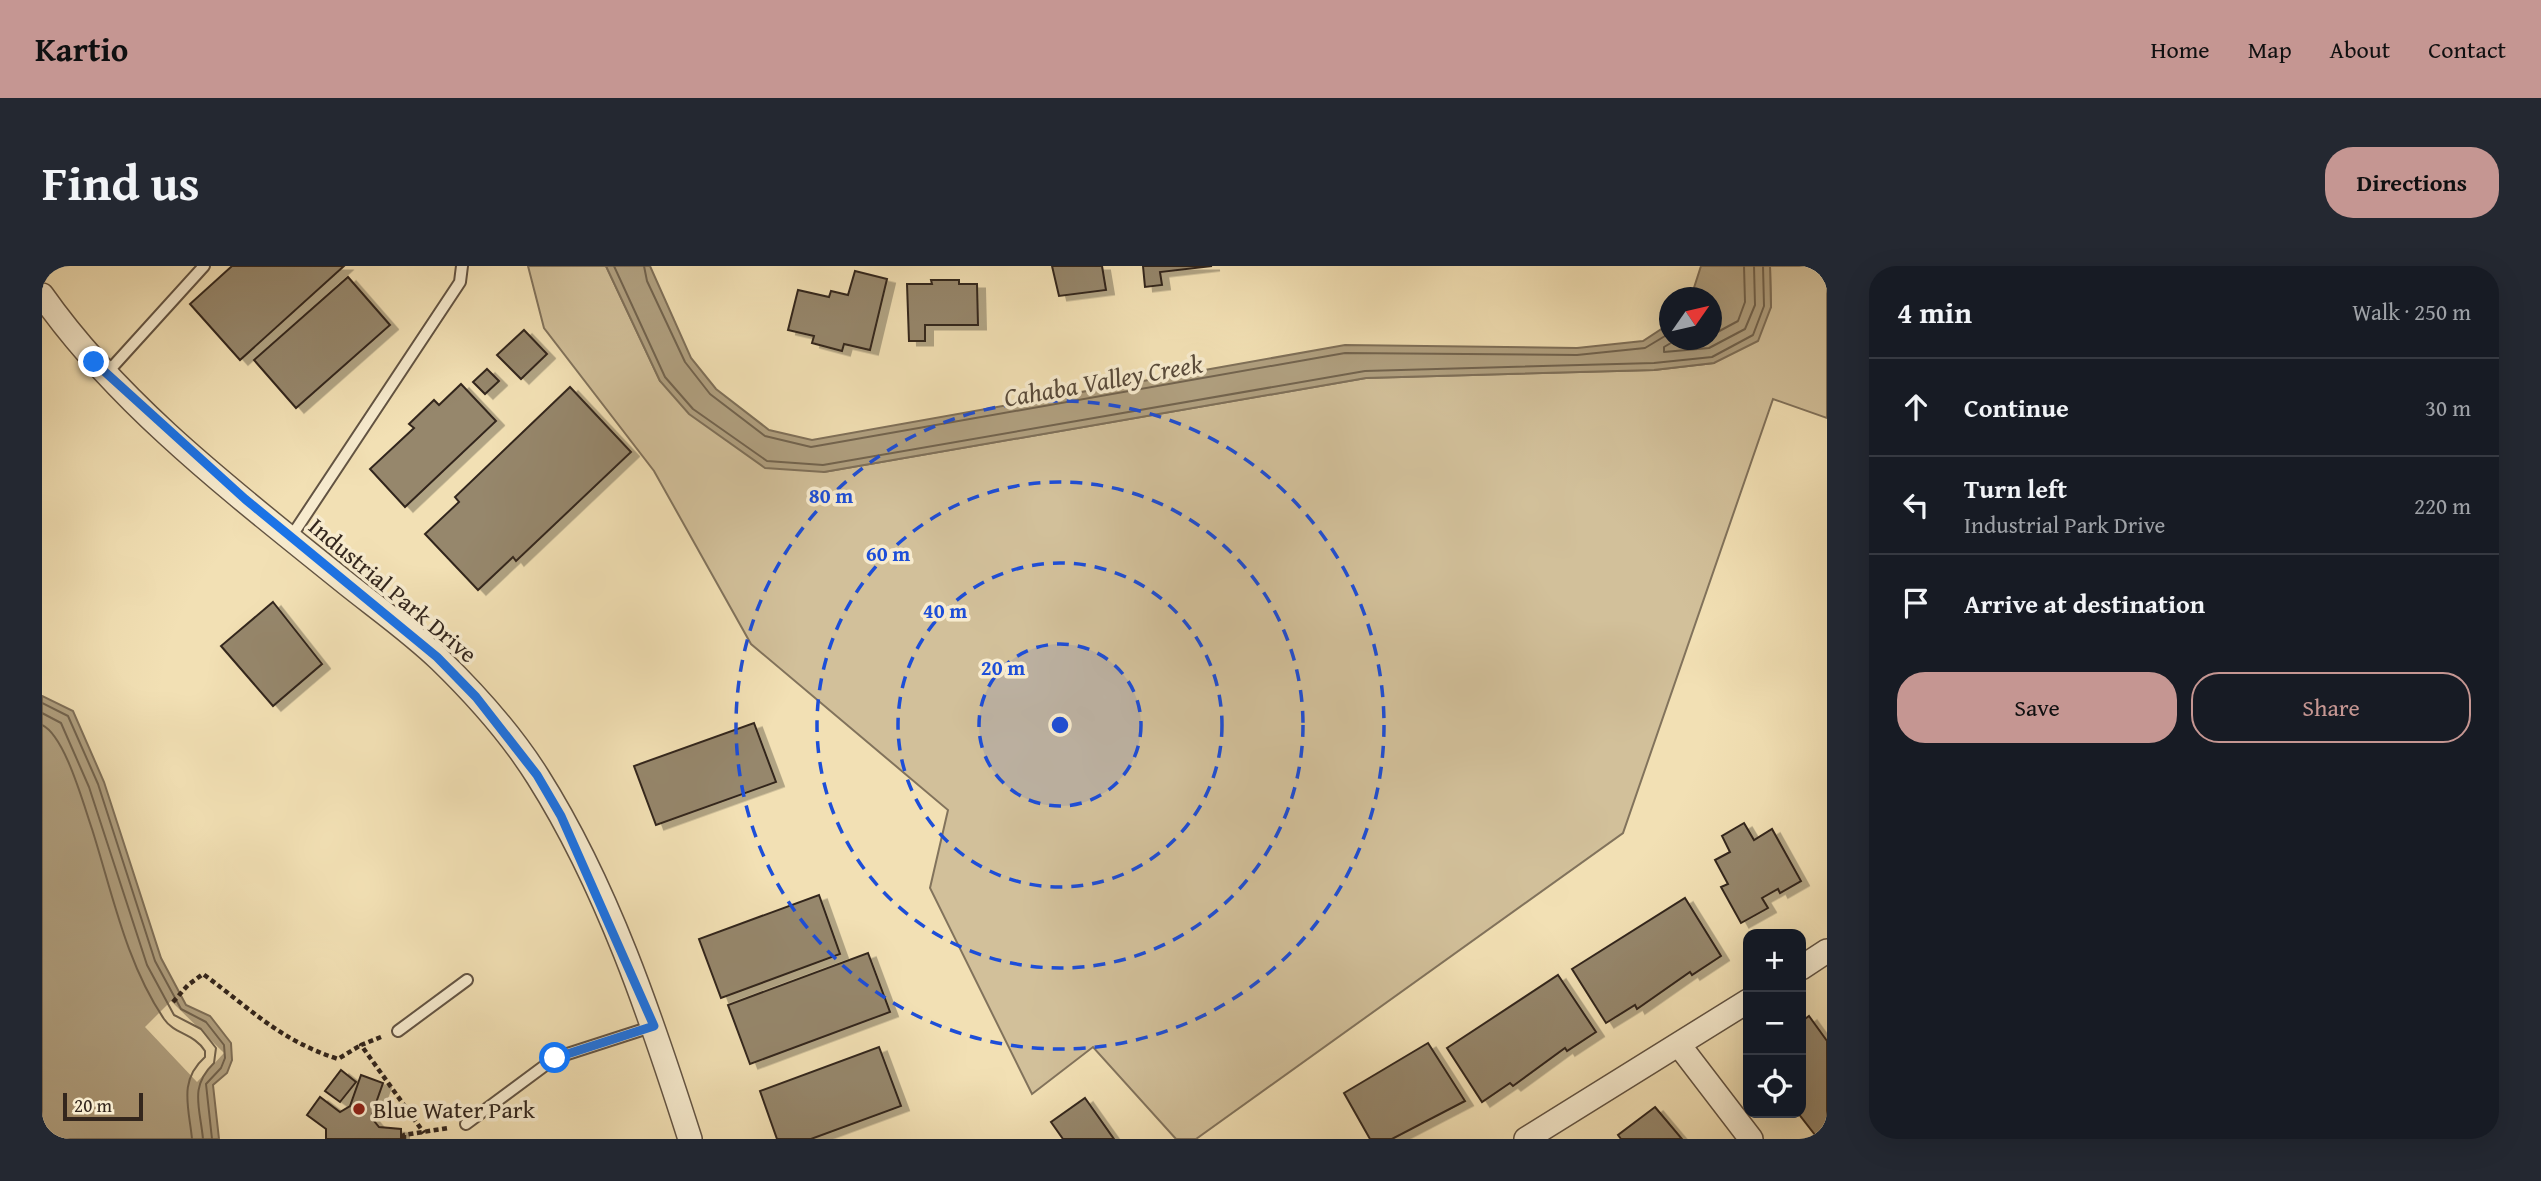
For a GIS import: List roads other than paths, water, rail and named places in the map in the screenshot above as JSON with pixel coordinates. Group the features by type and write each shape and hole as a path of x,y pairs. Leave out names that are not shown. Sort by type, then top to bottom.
{"street":[{"name":"Industrial Park Drive","path":"42,295 106,374 291,537 437,657 509,737 537,775 561,816 654,1026 690,1139"},
{"path":"1806,965 1827,951"},
{"path":"1526,1139 1743,1004"},
{"path":"1679,1045 1751,1139"}],"lane":[{"path":"106,374 204,266"},
{"path":"291,537 460,282 462,266"},
{"path":"398,1031 467,980"},
{"path":"466,1124 555,1058 654,1026"}],"water":[{"path":"606,266 650,266 691,358 716,389 769,430 812,440 1345,345 1577,348 1643,341 1659,331 1659,350 1722,350 1722,287 1694,287 1701,266 1770,266 1771,307 1758,341 1714,363 1654,370 1366,378 824,472 765,468 689,414 660,381"},
{"path":"42,696 73,711 104,782 161,958 186,1005 210,1016 231,1043 232,1060 227,1073 213,1085 219,1139 42,1139"}],"place":[{"name":"Blue Water Park","path":"359,1109"}],"water label":[{"name":"Cahaba Valley Creek","path":"1103,380"}]}
